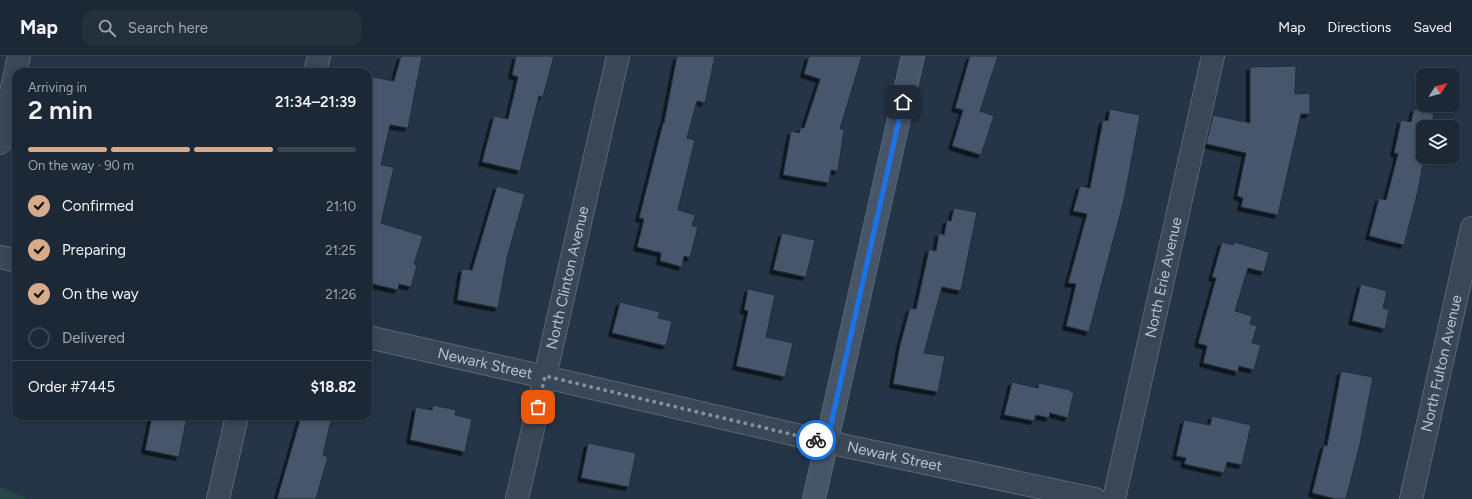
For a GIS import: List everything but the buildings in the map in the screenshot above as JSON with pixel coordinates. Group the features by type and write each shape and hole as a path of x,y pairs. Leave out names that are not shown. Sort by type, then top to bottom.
{"street":[{"path":"17,68 20,56"},
{"path":"316,68 319,56"},
{"name":"North Clinton Avenue","path":"517,499 618,56"},
{"path":"814,499 914,56"},
{"name":"North Erie Avenue","path":"1114,499 1213,56"},
{"path":"0,143 12,91"},
{"name":"North Fulton Avenue","path":"1410,499 1472,228"},
{"path":"0,257 12,259"},
{"name":"Newark Street","path":"372,338 545,376 827,442 1095,499"},
{"path":"218,499 236,420"}],"green space":[{"path":"0,487 29,499 0,499"}],"way so far":[{"path":"538,407 545,376 816,440"}],"route":[{"path":"816,440 827,442 903,102"}]}
